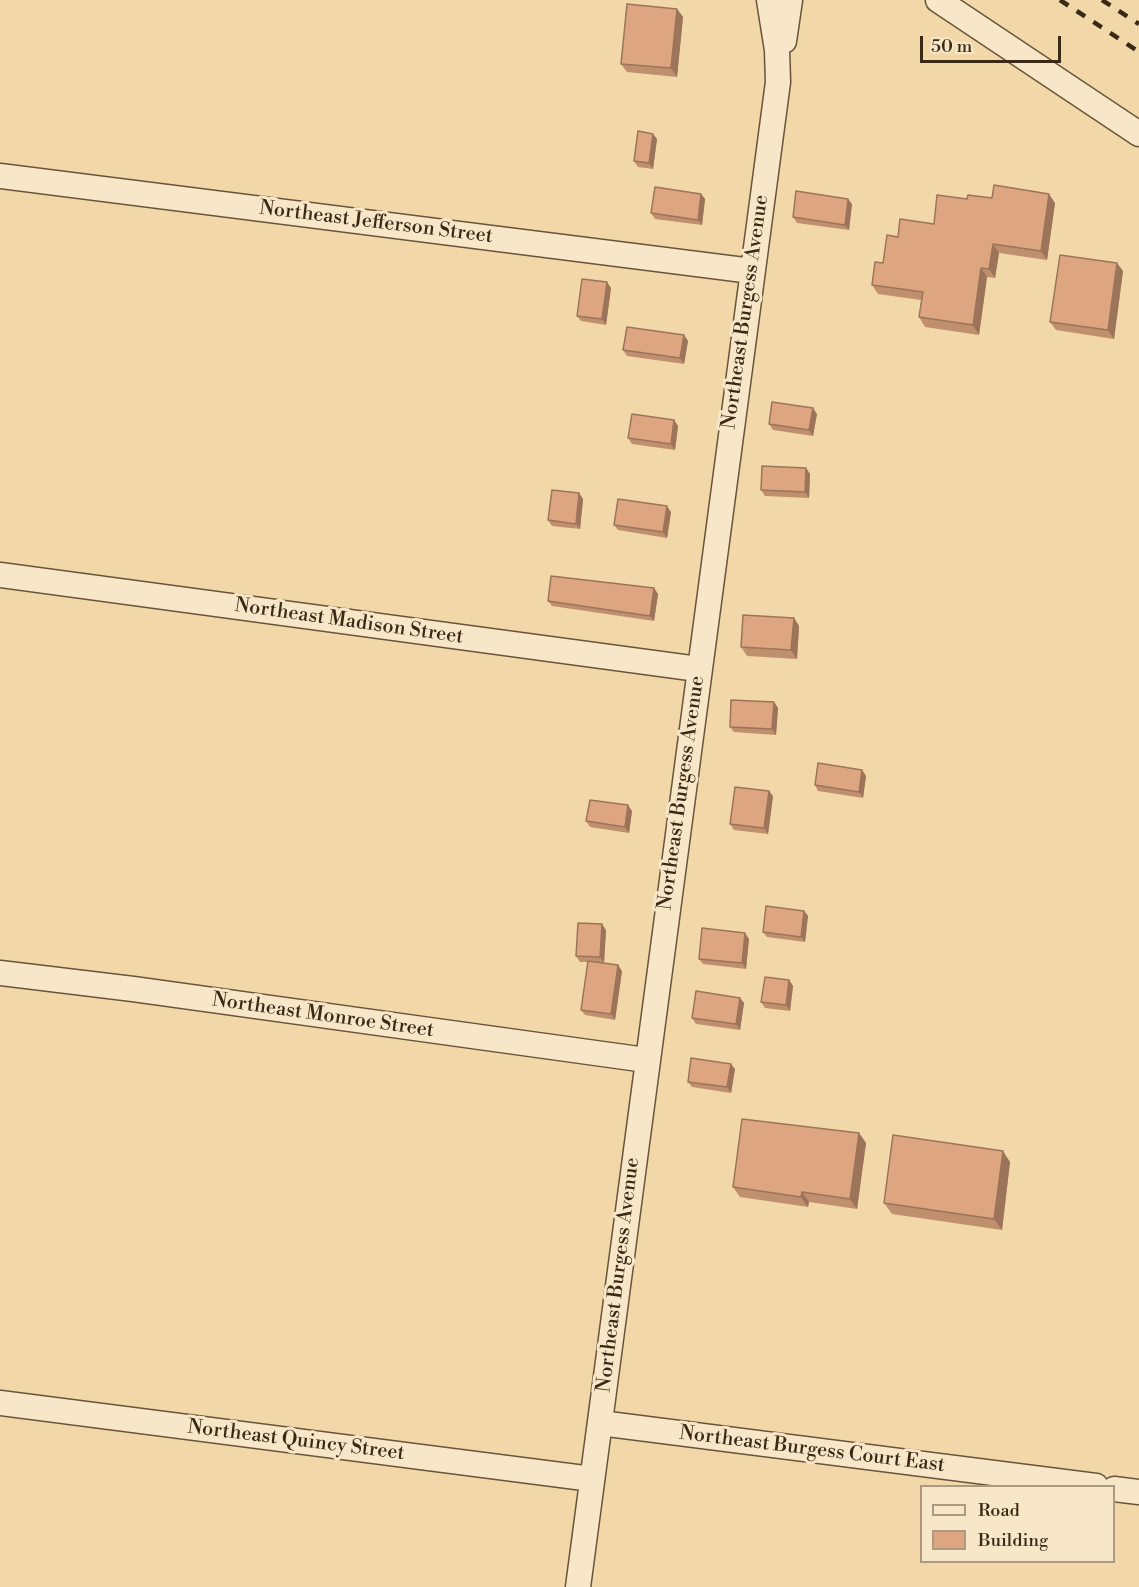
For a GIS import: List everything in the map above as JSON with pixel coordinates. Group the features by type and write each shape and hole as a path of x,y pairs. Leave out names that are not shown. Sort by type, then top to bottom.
{"street":[{"name":"Northeast Burgess Avenue","path":"578,1587 646,1060 778,82 777,50 769,0"},
{"path":"778,82 790,0"},
{"path":"938,0 1139,134"},
{"name":"Northeast Jefferson Street","path":"0,176 752,271"},
{"name":"Northeast Madison Street","path":"0,575 698,669"},
{"name":"Northeast Monroe Street","path":"0,973 133,989 646,1060"},
{"name":"Northeast Quincy Street","path":"0,1403 592,1479"},
{"name":"Northeast Burgess Court East","path":"600,1423 1088,1485"},
{"path":"1115,1489 1139,1492"}],"building":[{"path":"627,4 677,9 671,68 621,64"},
{"path":"638,131 653,134 649,163 634,161"},
{"path":"994,185 1049,194 1041,251 993,244 989,269 981,268 973,325 919,317 923,292 872,285 875,262 883,263 887,235 898,237 900,219 934,224 937,195 967,199 968,195 992,198"},
{"path":"655,187 701,194 698,220 651,213"},
{"path":"796,191 848,199 845,225 793,217"},
{"path":"1060,255 1117,263 1108,330 1050,322"},
{"path":"582,279 607,282 602,319 577,316"},
{"path":"627,327 684,335 680,358 623,350"},
{"path":"772,402 813,408 809,430 769,424"},
{"path":"632,414 674,420 671,444 628,438"},
{"path":"762,466 806,468 805,492 761,490"},
{"path":"552,490 579,493 576,524 548,520"},
{"path":"618,499 667,506 663,532 614,525"},
{"path":"551,576 654,588 650,616 548,601"},
{"path":"743,615 794,618 791,650 741,647"},
{"path":"731,700 774,702 772,729 730,727"},
{"path":"818,763 862,770 859,792 815,785"},
{"path":"735,787 769,791 764,828 730,824"},
{"path":"590,800 628,805 625,827 586,821"},
{"path":"766,906 804,911 801,937 763,932"},
{"path":"578,923 602,924 600,957 576,956"},
{"path":"702,928 745,933 742,963 699,959"},
{"path":"588,961 618,965 611,1014 581,1010"},
{"path":"765,977 789,980 786,1005 761,1002"},
{"path":"696,991 740,998 736,1024 692,1018"},
{"path":"691,1058 731,1064 727,1087 688,1082"},
{"path":"742,1119 859,1133 850,1199 802,1192 801,1197 733,1187"},
{"path":"893,1135 1003,1151 994,1219 884,1203"}],"railway":[{"path":"1060,0 1139,52"},
{"path":"1102,0 1139,24"}]}
